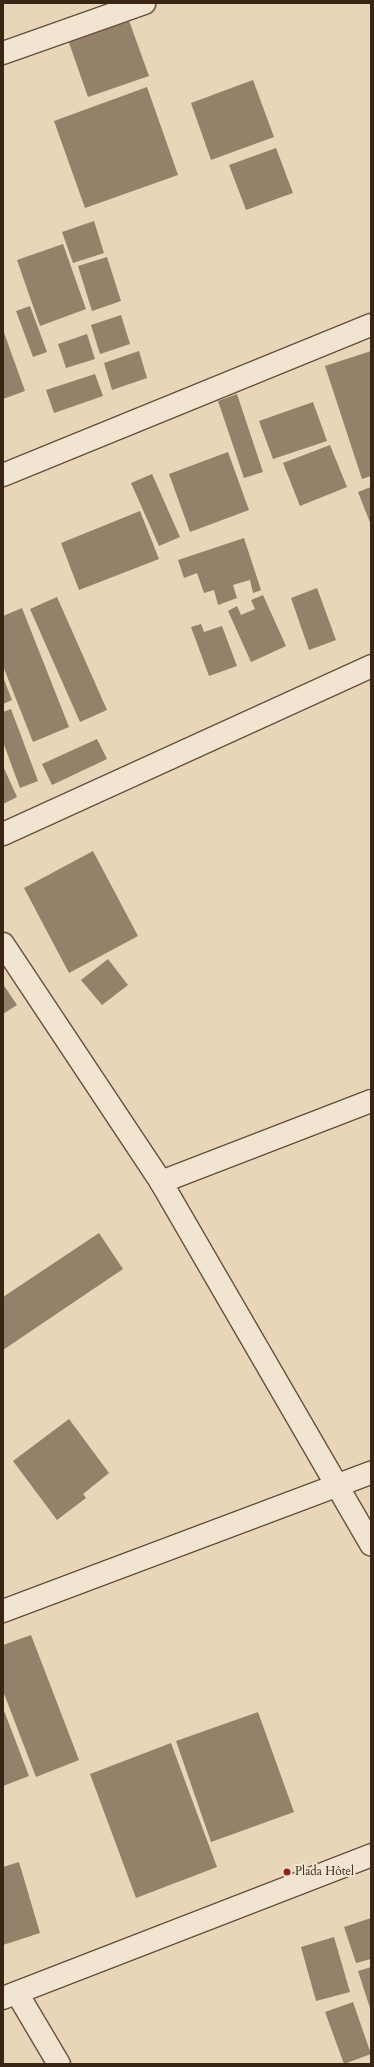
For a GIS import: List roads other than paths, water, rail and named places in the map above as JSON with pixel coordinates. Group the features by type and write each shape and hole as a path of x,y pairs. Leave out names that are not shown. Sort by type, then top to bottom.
{"street":[{"path":"3,53 144,3"},
{"path":"3,475 371,325"},
{"path":"3,834 371,666"},
{"path":"3,944 161,1182 371,1544"},
{"path":"161,1182 371,1101"},
{"path":"3,1611 338,1487 371,1473"},
{"path":"59,2064 10,1995 371,1855"}],"place":[{"name":"Plada Hôtel","path":"287,1872"}]}
